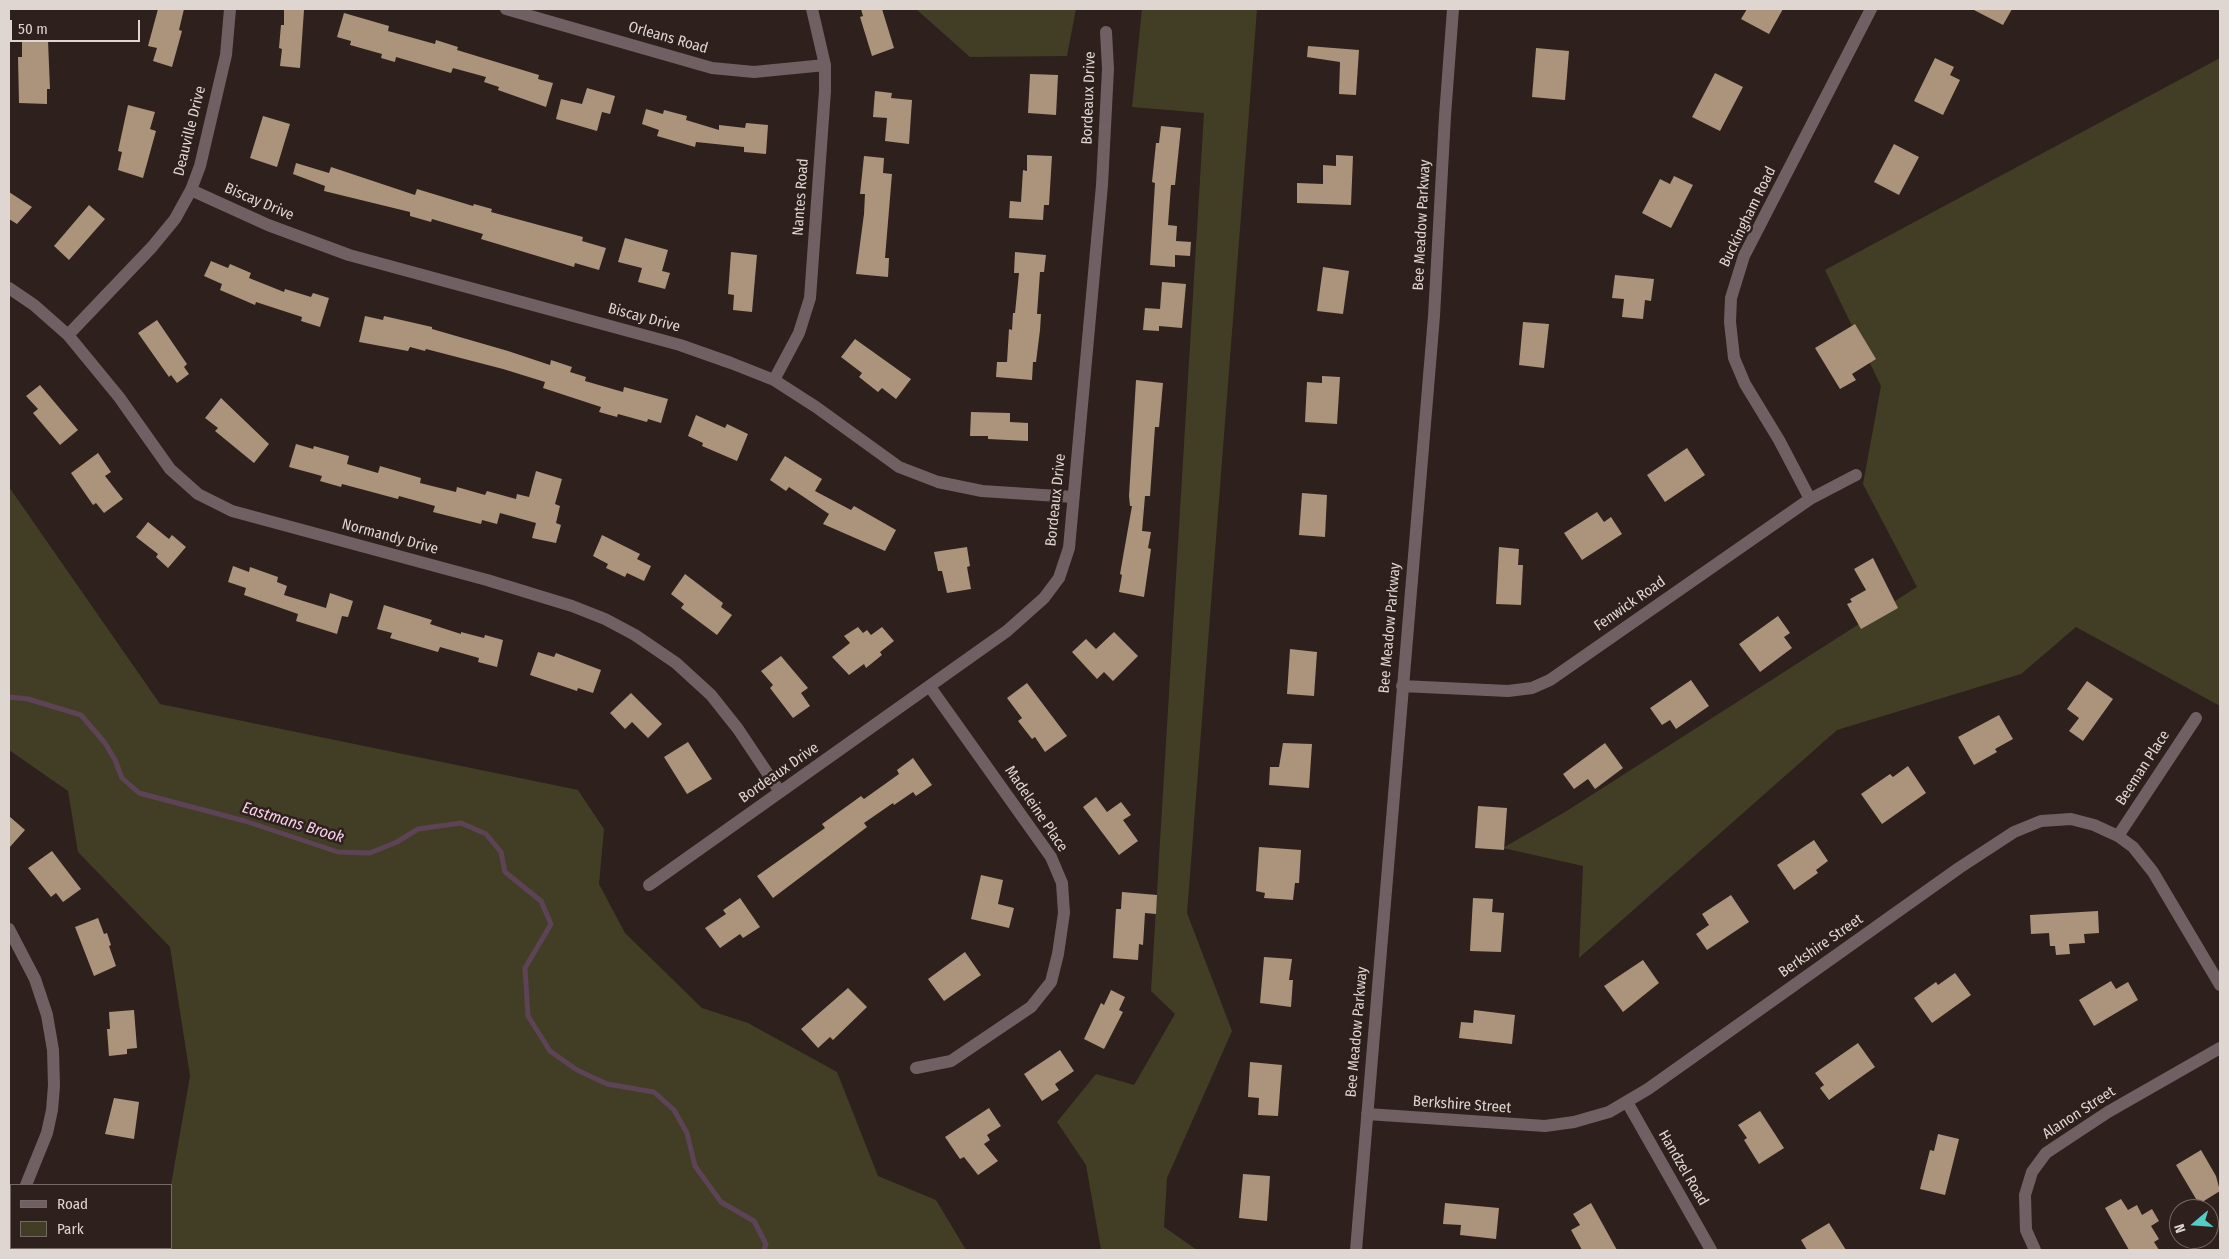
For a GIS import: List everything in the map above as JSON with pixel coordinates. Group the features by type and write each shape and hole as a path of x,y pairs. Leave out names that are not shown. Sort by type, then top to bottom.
{"street":[{"name":"Deauville Drive","path":"68,335 152,247 175,219 192,190 200,166 226,55 230,9"},
{"name":"Orleans Road","path":"506,9 712,68 754,72 825,65"},
{"name":"Nantes Road","path":"774,380 800,333 810,298 825,91 825,65 812,9"},
{"name":"Bee Meadow Parkway","path":"1356,1250 1434,316 1444,116 1453,9"},
{"name":"Buckingham Road","path":"1810,499 1779,440 1744,384 1734,358 1730,322 1731,298 1744,256 1871,9"},
{"name":"Bordeaux Drive","path":"649,885 1007,631 1044,598 1059,578 1069,548 1102,185 1108,69 1106,32"},
{"name":"Biscay Drive","path":"192,190 268,225 349,255 680,345 774,380 816,407 899,467 938,482 982,491 1073,497"},
{"name":"Normandy Drive","path":"9,288 34,305 68,335 119,397 170,469 198,494 232,511 524,591 572,606 604,619 635,635 676,663 711,695 738,729 780,792"},
{"name":"Fenwick Road","path":"1402,686 1508,691 1532,688 1550,680 1810,499 1856,475"},
{"name":"Madeleine Place","path":"916,1068 951,1061 1031,1007 1051,982 1058,954 1064,913 1062,883 1051,857 930,687"},
{"name":"Beeman Place","path":"2118,836 2196,718"},
{"name":"Berkshire Street","path":"1367,1114 1545,1126 1589,1119 1614,1110 2014,832 2041,821 2059,819 2094,825 2118,836 2132,847 2153,872 2220,985"},
{"path":"9,929 35,979 47,1015 53,1050 54,1086 48,1125 35,1167 26,1184"},
{"name":"Alanon Street","path":"2034,1250 2026,1230 2024,1195 2032,1172 2046,1153 2108,1112 2220,1048"},
{"name":"Handzel Road","path":"1627,1102 1711,1250"}],"green space":[{"path":"916,9 1076,9 1067,56 970,57"},
{"path":"1142,9 1257,9 1187,913 1232,1031 1167,1178 1164,1227 1197,1250 1101,1250 1086,1165 1057,1122 1096,1074 1134,1085 1175,1014 1151,991 1204,113 1132,107"},
{"path":"2220,58 2220,706 2076,627 2021,674 1837,730 1579,958 1583,866 1503,848 1565,812 1917,587 1863,484 1881,386 1825,270"},
{"path":"9,487 160,704 578,790 604,829 599,884 625,933 702,1008 748,1023 837,1072 878,1176 936,1200 966,1250 142,1250 172,1249 171,1184 190,1076 170,947 78,852 68,791 9,750"}],"building":[{"path":"158,9 184,9 179,30 182,31 172,67 153,61 157,48 148,46"},
{"path":"284,9 304,10 300,68 280,66 282,49 279,48 281,25 284,25"},
{"path":"861,9 882,9 894,48 872,56 860,17 863,16"},
{"path":"1747,9 1783,9 1769,34 1741,19"},
{"path":"1972,9 2012,9 2003,25"},
{"path":"344,13 389,26 388,31 435,44 436,40 458,47 457,50 539,75 538,79 553,83 546,107 498,90 499,87 484,82 486,77 453,68 451,73 396,57 395,62 381,58 382,54 350,45 351,41 337,37"},
{"path":"22,41 48,41 50,89 47,89 47,104 19,103 18,57 22,57"},
{"path":"1308,46 1359,50 1356,95 1339,94 1340,62 1307,57"},
{"path":"1536,48 1569,51 1565,100 1532,97"},
{"path":"1935,58 1954,67 1950,75 1960,80 1943,115 1914,101"},
{"path":"1715,73 1743,87 1720,131 1692,117"},
{"path":"1030,74 1058,75 1056,115 1028,113"},
{"path":"587,88 615,96 610,114 602,112 597,131 556,119 561,99 582,104"},
{"path":"875,91 892,93 891,98 912,100 909,144 885,141 887,118 873,117"},
{"path":"128,105 155,112 150,129 156,131 143,178 118,170 122,152 118,151"},
{"path":"646,109 663,114 664,110 687,116 686,120 719,130 719,125 745,128 746,123 768,125 766,154 744,152 744,147 696,142 695,147 657,136 659,130 642,124"},
{"path":"263,116 290,124 277,167 250,158"},
{"path":"1161,126 1181,128 1175,185 1171,185 1168,225 1177,226 1176,241 1191,242 1190,256 1175,255 1175,267 1150,265 1155,183 1152,182 1156,143 1159,143"},
{"path":"1894,144 1919,157 1899,195 1874,182"},
{"path":"1027,155 1052,156 1049,205 1044,205 1043,220 1009,218 1010,201 1021,202 1023,170 1027,171"},
{"path":"1336,155 1353,156 1351,205 1297,203 1297,183 1323,184 1323,165 1336,166"},
{"path":"864,156 884,158 883,173 892,174 885,258 889,258 888,277 856,274 864,214 865,194 860,194"},
{"path":"296,163 329,173 331,167 415,195 417,189 473,206 474,204 492,209 491,212 583,237 582,241 606,248 599,270 575,263 574,267 481,239 483,234 432,219 431,222 410,216 410,212 324,191 325,186 293,174"},
{"path":"1674,176 1693,185 1671,228 1642,213 1660,179 1670,184"},
{"path":"9,192 32,207 17,224 9,219"},
{"path":"89,205 105,219 69,260 54,246"},
{"path":"625,238 668,250 662,271 670,273 665,289 638,282 642,268 618,262"},
{"path":"731,252 757,255 752,312 733,310 734,295 728,294"},
{"path":"1015,252 1046,255 1044,272 1040,272 1037,314 1041,314 1040,330 1036,362 1033,362 1032,380 996,377 997,362 1007,362 1009,329 1012,330 1013,313 1015,313 1019,273 1014,273"},
{"path":"211,261 228,268 230,264 251,273 249,278 284,292 285,289 311,297 313,293 329,298 320,327 301,321 302,317 256,302 255,305 220,290 222,284 204,276"},
{"path":"1323,267 1349,271 1343,314 1317,311"},
{"path":"1615,275 1654,279 1651,301 1645,300 1643,319 1622,317 1624,299 1612,298"},
{"path":"1162,282 1186,284 1182,328 1159,326 1159,331 1143,330 1145,308 1160,309"},
{"path":"365,316 383,320 384,316 432,327 432,329 550,365 551,360 572,367 570,372 586,377 585,381 623,392 624,387 668,399 661,423 648,419 647,422 618,414 617,417 599,412 601,407 543,388 545,382 503,369 426,349 425,351 410,347 408,351 359,342"},
{"path":"157,320 187,364 184,367 189,374 177,383 171,375 169,377 138,333"},
{"path":"1523,322 1549,324 1544,368 1519,365"},
{"path":"1855,324 1876,359 1852,374 1856,380 1840,389 1815,348"},
{"path":"855,339 911,379 896,399 882,388 878,392 859,377 862,373 841,357"},
{"path":"1322,376 1340,377 1337,424 1305,422 1307,382 1322,383"},
{"path":"1136,380 1163,383 1159,427 1155,427 1150,496 1145,496 1142,531 1151,532 1148,548 1151,549 1144,597 1119,592 1122,575 1120,574 1132,506 1130,506 1129,496"},
{"path":"40,385 78,430 60,445 33,413 38,409 26,396"},
{"path":"221,398 269,444 254,463 215,431 218,428 205,418"},
{"path":"971,412 1010,413 1010,422 1028,423 1028,441 988,439 988,436 970,436"},
{"path":"696,415 725,428 727,424 748,434 737,461 702,446 703,443 688,436"},
{"path":"296,444 313,449 314,446 349,456 347,464 378,473 380,466 421,478 420,483 456,492 457,487 485,495 487,491 516,499 517,494 529,497 536,471 562,479 555,504 560,506 556,523 561,525 556,543 532,538 536,523 500,513 497,524 482,520 481,524 433,512 435,506 399,496 398,499 342,484 341,487 320,481 322,476 289,467"},
{"path":"1687,448 1705,475 1665,502 1647,475"},
{"path":"98,453 111,472 105,476 123,499 104,513 96,503 93,505 71,473"},
{"path":"785,456 822,479 815,491 851,510 854,506 896,530 885,551 823,524 829,514 789,487 786,491 770,480"},
{"path":"1302,493 1327,495 1325,537 1299,535"},
{"path":"1597,512 1604,522 1611,517 1622,534 1582,560 1564,533"},
{"path":"148,522 169,539 172,535 186,547 168,568 156,557 158,554 136,537"},
{"path":"602,535 640,554 637,559 651,566 644,581 627,573 625,577 606,568 608,564 593,556"},
{"path":"967,547 970,566 967,567 971,589 947,593 942,571 938,571 934,552"},
{"path":"1499,547 1519,549 1518,565 1523,565 1521,605 1496,604"},
{"path":"1873,558 1898,608 1861,629 1847,604 1852,602 1850,599 1866,590 1854,569"},
{"path":"233,566 249,572 250,567 278,577 277,582 287,586 284,595 326,608 330,593 353,601 348,617 342,616 337,634 296,621 298,614 244,595 246,588 228,582"},
{"path":"685,574 723,603 721,607 732,615 717,635 681,608 684,604 671,594"},
{"path":"384,605 432,620 430,624 461,634 461,632 484,638 485,635 503,640 497,667 478,662 479,658 440,647 438,652 390,638 392,633 377,629"},
{"path":"1778,616 1790,633 1784,637 1792,648 1760,672 1739,644"},
{"path":"858,627 863,633 867,630 871,635 882,627 894,641 880,652 882,655 866,668 864,664 849,675 832,657 850,643 844,636"},
{"path":"1114,632 1138,656 1113,681 1104,672 1097,679 1072,652 1086,639 1096,649"},
{"path":"1290,649 1317,652 1314,696 1287,694"},
{"path":"538,652 554,657 556,653 601,670 593,693 578,688 577,691 530,675"},
{"path":"781,656 808,688 801,693 810,706 793,718 770,688 773,685 761,671"},
{"path":"1691,680 1709,706 1676,729 1670,720 1662,725 1650,708"},
{"path":"2087,681 2113,699 2083,741 2069,731 2079,718 2067,709"},
{"path":"1027,683 1067,736 1045,752 1035,737 1032,739 1018,721 1022,718 1007,698"},
{"path":"631,693 662,724 648,738 632,722 625,729 610,713"},
{"path":"1999,715 2013,739 1995,749 1997,752 1974,765 1958,737"},
{"path":"688,742 712,779 687,794 664,757"},
{"path":"1283,743 1312,744 1309,788 1269,785 1270,767 1279,767"},
{"path":"1605,743 1623,768 1595,789 1588,779 1574,789 1563,774"},
{"path":"913,758 932,785 916,796 913,792 894,805 893,803 864,823 867,827 773,898 757,876 825,828 822,824 861,796 864,799 899,774 897,770"},
{"path":"1908,766 1926,793 1882,824 1861,794 1890,774 1893,777"},
{"path":"1096,797 1107,812 1121,802 1131,815 1123,820 1138,841 1119,855 1083,807"},
{"path":"1478,806 1507,808 1504,850 1475,848"},
{"path":"9,816 25,830 9,848"},
{"path":"1814,840 1828,861 1816,870 1818,873 1794,890 1777,865"},
{"path":"1259,847 1301,850 1299,883 1295,883 1293,900 1264,898 1265,893 1256,891"},
{"path":"52,851 81,889 63,902 56,893 51,897 28,868"},
{"path":"981,875 1003,880 998,904 1014,908 1009,928 971,919"},
{"path":"1122,892 1157,895 1156,914 1145,913 1143,945 1139,944 1138,960 1113,958 1116,909 1121,909"},
{"path":"1731,895 1749,922 1707,950 1696,934 1709,925 1702,914"},
{"path":"740,898 760,927 743,938 740,934 720,948 705,928 726,914 723,910"},
{"path":"1473,898 1493,899 1492,912 1504,913 1501,952 1470,951"},
{"path":"2098,911 2099,933 2084,934 2085,943 2069,944 2070,954 2056,955 2055,946 2050,946 2049,933 2031,934 2030,915"},
{"path":"98,918 104,934 107,933 116,966 94,976 75,927"},
{"path":"965,952 981,975 944,1001 928,979"},
{"path":"1264,957 1292,959 1289,980 1293,980 1291,1007 1260,1003"},
{"path":"1643,960 1659,983 1623,1012 1604,986"},
{"path":"1955,973 1971,995 1932,1023 1914,998 1936,982 1938,985"},
{"path":"2111,981 2116,989 2128,982 2138,1000 2094,1026 2079,1000"},
{"path":"848,988 867,1007 833,1040 830,1037 818,1048 801,1029"},
{"path":"1111,990 1125,997 1119,1010 1123,1012 1104,1049 1084,1039 1101,1003 1104,1005"},
{"path":"134,1010 137,1048 127,1049 127,1054 109,1056 107,1029 110,1029 109,1012"},
{"path":"1474,1010 1515,1015 1512,1044 1459,1038 1461,1022 1473,1023"},
{"path":"1858,1043 1875,1067 1829,1100 1820,1088 1824,1085 1815,1073"},
{"path":"1060,1050 1074,1071 1055,1084 1059,1090 1042,1101 1024,1074"},
{"path":"1250,1062 1282,1065 1278,1116 1258,1115 1259,1098 1248,1097"},
{"path":"114,1098 139,1102 134,1139 105,1134"},
{"path":"989,1108 1001,1126 987,1135 990,1140 984,1144 998,1161 978,1175 964,1157 960,1159 945,1137"},
{"path":"1760,1111 1784,1148 1759,1164 1744,1140 1747,1138 1738,1125"},
{"path":"1938,1134 1959,1139 1945,1195 1920,1189 1930,1150 1934,1151"},
{"path":"2201,1150 2216,1176 2220,1191 2207,1199 2196,1199 2176,1165"},
{"path":"1243,1174 1270,1176 1267,1221 1239,1218"},
{"path":"2121,1199 2128,1210 2137,1205 2142,1215 2152,1209 2159,1221 2151,1226 2159,1239 2154,1242 2159,1250 2129,1250 2105,1208"},
{"path":"1445,1203 1499,1208 1496,1239 1460,1235 1461,1225 1443,1224"},
{"path":"1591,1203 1617,1250 1582,1250 1571,1230 1580,1225 1573,1214"},
{"path":"1829,1223 1846,1250 1807,1250 1801,1240"}],"waterway":[{"name":"Eastmans Brook","path":"9,697 28,699 81,715 105,743 115,760 122,778 139,793 245,821 338,852 370,853 397,842 418,829 461,823 486,834 501,852 505,872 541,901 551,924 525,968 528,1016 550,1051 577,1070 607,1084 654,1092 674,1110 687,1133 695,1166 721,1202 754,1221 766,1244 764,1250"}]}
